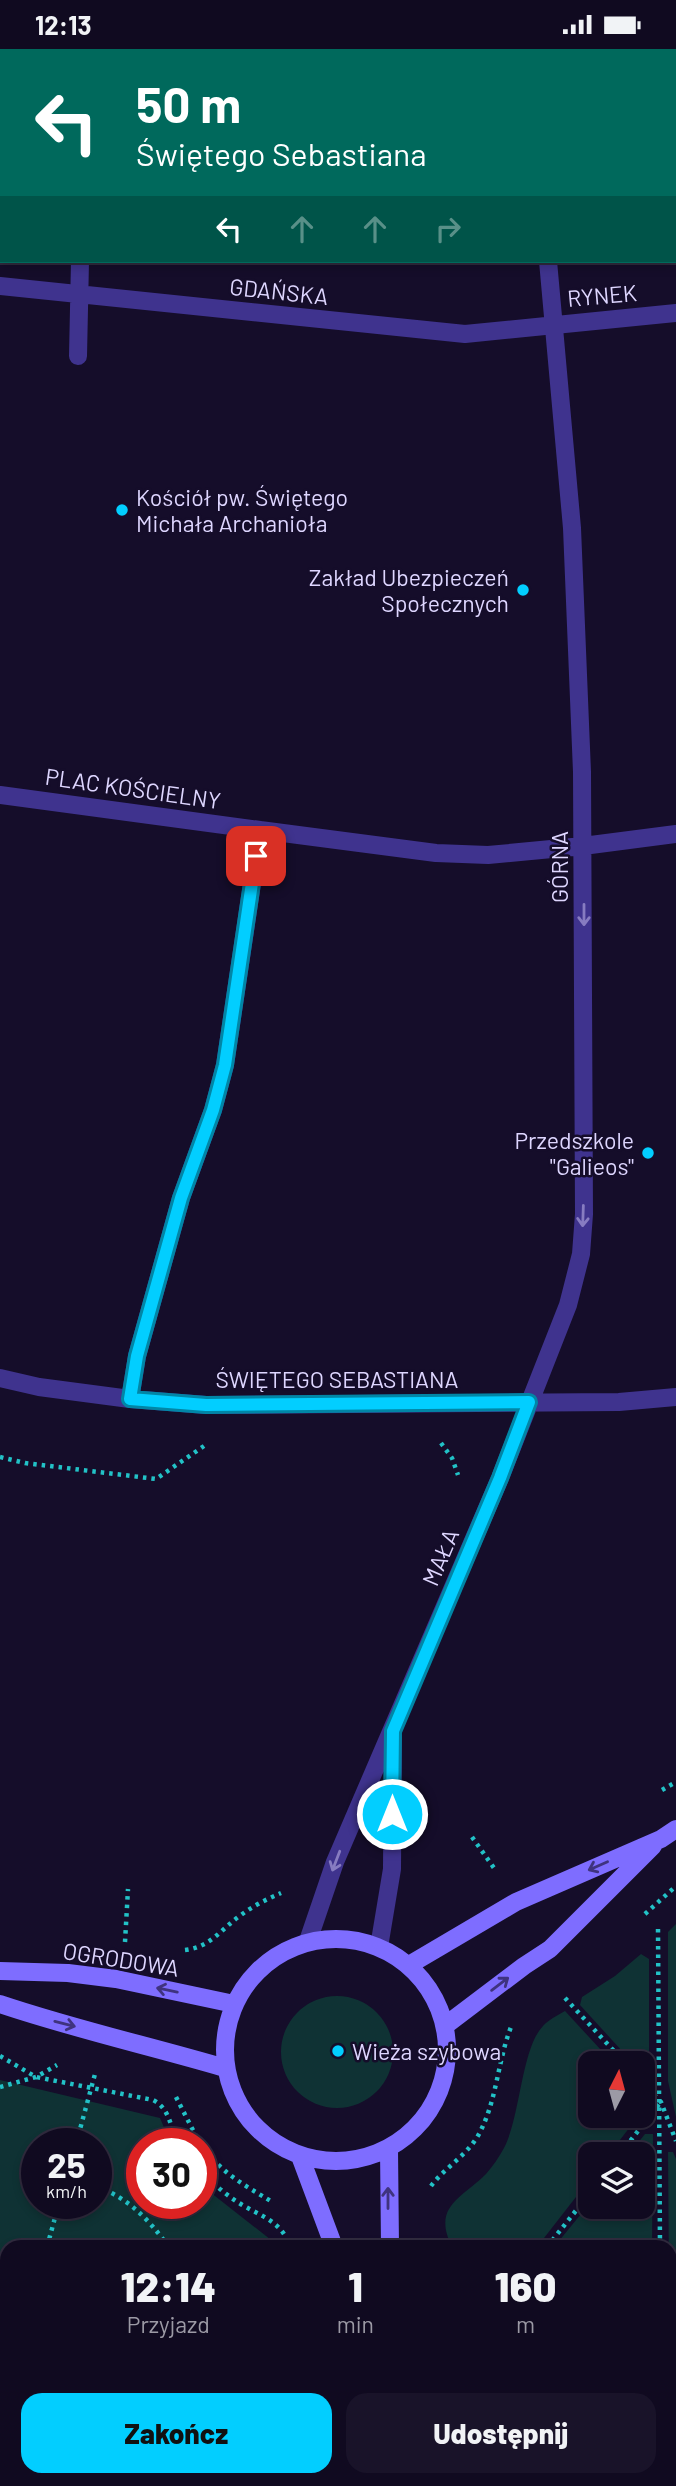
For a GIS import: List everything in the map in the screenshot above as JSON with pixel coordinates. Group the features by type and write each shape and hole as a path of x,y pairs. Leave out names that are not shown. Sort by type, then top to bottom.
{"street":[{"path":"78,356 80,263"},
{"name":"RYNEK","path":"548,263 553,323 676,313"},
{"name":"GDAŃSKA","path":"0,286 466,334 553,323"},
{"name":"GÓRNA","path":"529,1402 568,1305 581,1254 584,1214 583,846 572,528 553,323"},
{"name":"PLAC KOŚCIELNY","path":"0,795 436,853 488,855 676,834"},
{"path":"130,1399 137,1356 181,1198 213,1110 225,1065 260,830"},
{"name":"ŚWIĘTEGO SEBASTIANA","path":"0,1378 39,1387 130,1399 206,1405 619,1402 676,1397"},
{"name":"MAŁA","path":"308,1941 335,1862 500,1478 529,1402"},
{"name":"MAŁA","path":"379,1947 392,1869 393,1731"},
{"path":"409,1965 516,1902 661,1839 676,1829"},
{"path":"446,2025 550,1949 661,1839"},
{"path":"344,1938 379,1947 409,1965 425,1982 438,2003 446,2025 448,2061 438,2097 418,2127 389,2149 360,2159 330,2162 300,2156 273,2142 250,2122 234,2097 225,2068 225,2035 234,2004 252,1976 278,1954 308,1941 344,1938"},
{"name":"OGRODOWA","path":"0,1971 68,1973 117,1979 234,2004"},
{"path":"0,2004 48,2020 225,2068"},
{"path":"389,2149 390,2240"},
{"path":"300,2156 331,2240"}],"path":[{"path":"0,1457 25,1463 156,1479 214,1439"},
{"path":"434,1440 442,1443 452,1458 458,1474 457,1481"},
{"path":"658,1929 660,2240"},
{"path":"565,1998 614,2051"},
{"path":"0,2056 36,2077 153,2100 162,2104 173,2128"},
{"path":"0,2087 36,2077 57,2065"},
{"path":"80,2128 95,2074"},
{"path":"655,2096 661,2102 676,2141"},
{"path":"629,2142 661,2102"},
{"path":"217,2186 274,2223 288,2240"},
{"path":"112,2192 132,2205 163,2240"},
{"path":"553,2240 578,2208"},
{"path":"49,2240 55,2219"}],"green space":[{"path":"676,1924 676,2117 668,2081 668,1932"},
{"path":"641,1954 649,1959 649,2051 622,2051 580,2005 582,1997 615,1976"},
{"path":"337,1996 358,2000 377,2012 389,2031 393,2052 389,2073 377,2092 358,2104 337,2108 316,2104 297,2092 285,2073 281,2052 285,2031 297,2012 316,2000"},
{"path":"565,2011 602,2051 578,2051 578,2128 629,2128 618,2142 578,2142 578,2194 542,2240 450,2240 445,2222 447,2212 459,2197 486,2174 502,2151 510,2134 530,2050 545,2024"},
{"path":"0,2080 160,2118 164,2128 126,2128 126,2219 217,2219 217,2198 271,2240 0,2240"},
{"path":"645,2134 653,2134 653,2142 639,2142"},
{"path":"668,2152 673,2152 676,2159 676,2240 669,2240"},
{"path":"578,2218 652,2219 652,2240 560,2240"}],"place":[{"name":"Kościół pw. Świętego Michała Archanioła","path":"122,510"},
{"name":"Zakład Ubezpieczeń Społecznych","path":"523,590"},
{"name":"Przedszkole \"Galieos\"","path":"648,1153"},
{"name":"Wieża szybowa","path":"338,2051"}],"route":[{"path":"256,856 225,1065 213,1110 181,1198 137,1356 130,1399 206,1405 529,1402 500,1478 393,1731 392,1814"}]}
